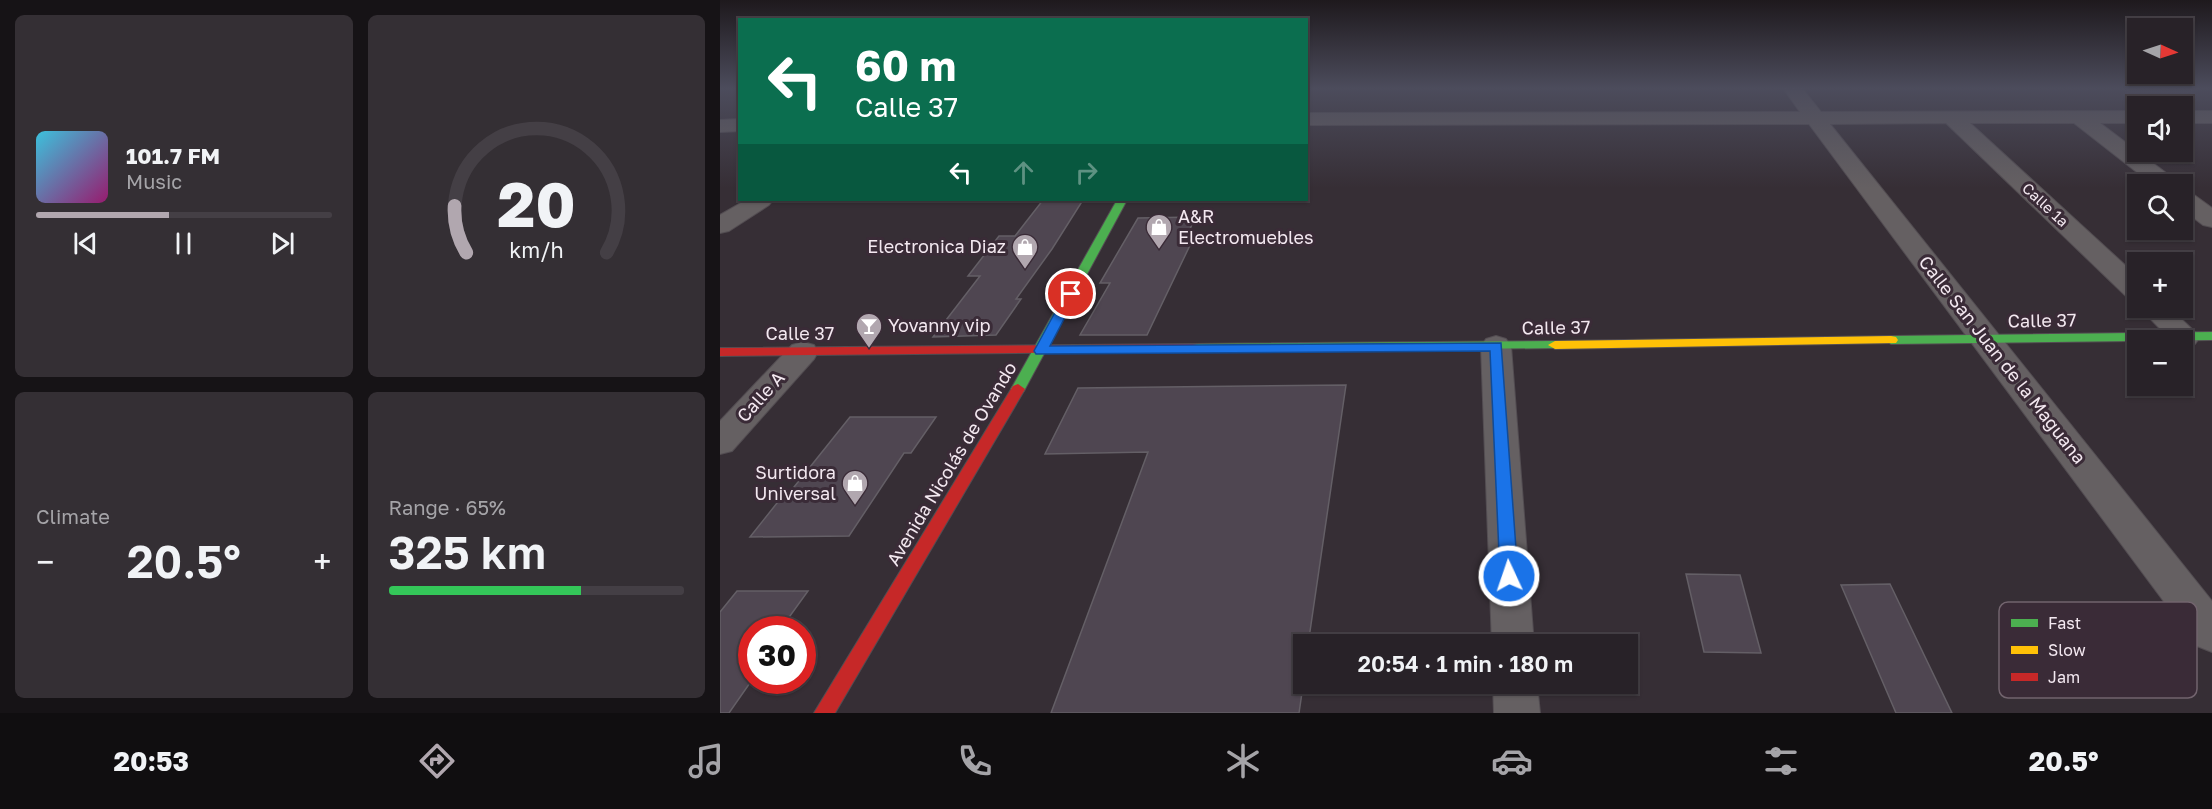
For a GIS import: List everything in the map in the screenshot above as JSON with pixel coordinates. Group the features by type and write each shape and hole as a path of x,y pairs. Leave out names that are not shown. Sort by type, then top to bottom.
{"street":[{"name":"Calle San Juan de la Maguana","path":"1818,121 2188,602"},
{"name":"Calle 1ª","path":"1955,121 2127,282"},
{"path":"2085,121 2153,174"},
{"path":"720,126 738,125"},
{"path":"720,226 759,201"},
{"name":"Avenida Nicolás de Ovando","path":"824,713 1041,351 1121,201"},
{"path":"2193,205 2212,220"},
{"path":"2170,318 2199,337"},
{"name":"Calle 37","path":"720,352 1041,351 2199,337"},
{"path":"1496,346 1512,634"},
{"name":"Calle A","path":"720,442 803,352"},
{"name":"Calle San Juan de la Maguana","path":"2197,614 2212,633"},
{"path":"1516,694 1517,713"}],"building":[{"path":"1042,201 1082,201 1016,299 1021,299 996,335 933,337 980,276 968,276 999,236 1015,236"},
{"path":"1195,217 1186,239 1193,239 1147,335 1080,335 1110,283 1100,283 1138,218"},
{"path":"1346,385 1310,634 1293,634 1293,694 1302,694 1299,713 1051,713 1148,452 1045,454 1078,388"},
{"path":"850,417 936,417 911,453 904,453 849,536 750,537 785,493 790,492"},
{"path":"1686,574 1740,575 1761,653 1704,652"},
{"path":"1890,584 1952,713 1896,713 1841,585"},
{"path":"737,591 808,591 790,616 738,616 738,694 742,694 729,713 720,713 720,612"}],"traffic: fast":[{"path":"1018,389 1121,201"},
{"path":"1891,340 2212,336"},
{"path":"1193,348 1555,345"}],"traffic: slow":[{"path":"1555,345 1891,340"}],"traffic: jam":[{"path":"720,352 1193,348"},
{"path":"824,713 1018,389"}],"place":[{"name":"A&R Electromuebles","path":"1159,250"},
{"name":"Electronica Diaz","path":"1025,270"},
{"name":"Yovanny vip","path":"869,349"},
{"name":"Surtidora Universal","path":"855,506"}],"route":[{"path":"1071,294 1041,351 1496,346 1509,576"}]}
